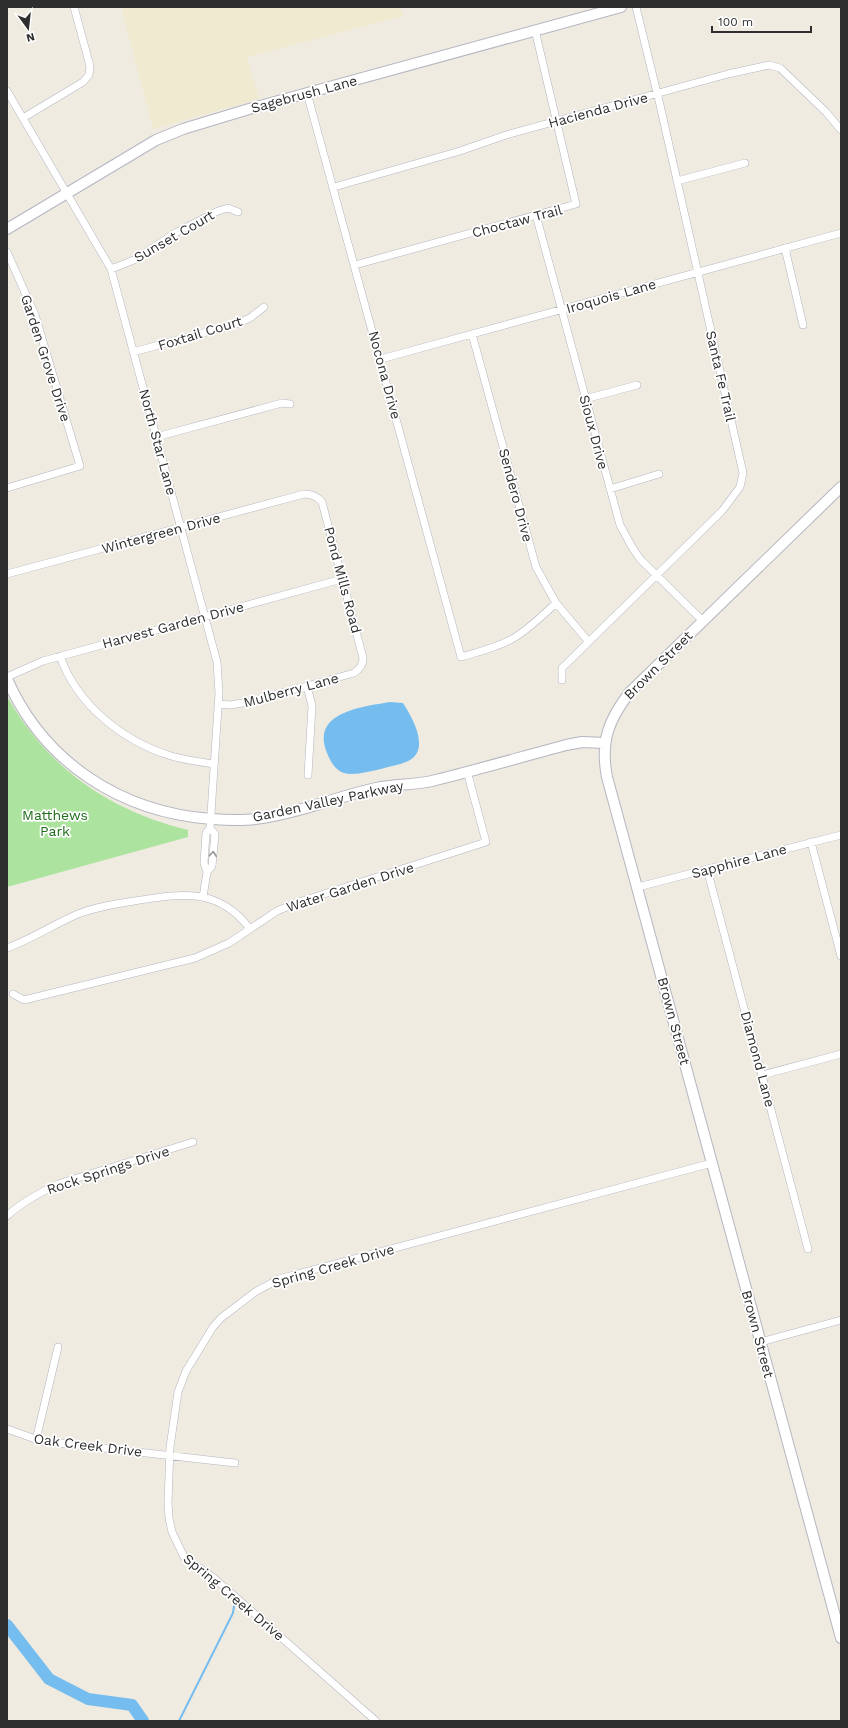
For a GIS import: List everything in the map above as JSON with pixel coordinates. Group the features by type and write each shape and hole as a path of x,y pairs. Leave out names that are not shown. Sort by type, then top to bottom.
{"street":[{"path":"23,118 83,82 89,75 90,66 74,7"},
{"name":"Sagebrush Lane","path":"7,229 156,140 190,127 307,93 622,7"},
{"name":"Santa Fe Trail","path":"562,680 562,668 722,510 740,487 743,473 698,271 636,7"},
{"name":"Choctaw Trail","path":"356,266 576,204 535,30"},
{"name":"Hacienda Drive","path":"334,187 460,151 506,135 657,93 769,65 780,68 826,112 841,130"},
{"name":"North Star Lane","path":"7,91 111,269 217,662 219,685 211,823 206,833 204,863 207,872 203,897"},
{"name":"Nocona Drive","path":"307,93 356,266 461,657 512,639 523,632 556,603"},
{"path":"677,181 745,163"},
{"name":"Sunset Court","path":"111,269 134,260 177,232 218,211 228,208 238,212"},
{"name":"Sioux Drive","path":"536,215 620,525 640,559 702,621"},
{"name":"Iroquois Lane","path":"381,359 841,233"},
{"path":"785,248 803,325"},
{"name":"Garden Grove Drive","path":"7,252 35,315 80,466 7,488"},
{"name":"Foxtail Court","path":"133,352 236,324 250,318 264,308"},
{"name":"Sendero Drive","path":"472,334 536,568 556,603 588,641"},
{"path":"585,399 637,385"},
{"path":"156,437 282,403 290,404"},
{"path":"610,489 659,474"},
{"name":"Brown Street","path":"841,487 635,686 621,702 611,720 605,743 604,760 607,777 841,1638"},
{"name":"Wintergreen Drive","path":"7,574 304,494 314,496"},
{"name":"Pond Mills Road","path":"314,496 322,502 363,658 361,667"},
{"name":"Harvest Garden Drive","path":"7,678 32,665 60,656 342,579"},
{"path":"60,656 66,672 84,698 107,721 148,747 172,756 214,764"},
{"name":"Mulberry Lane","path":"218,704 230,705 249,702 354,673 361,667"},
{"name":"Garden Valley Parkway","path":"7,678 20,705 44,738 63,758 95,783 146,807 211,823 267,817 372,789 431,781 574,743 605,743"},
{"path":"307,686 312,712 308,775"},
{"name":"Water Garden Drive","path":"13,994 24,1000 195,958 229,943 277,911 296,903 486,842 467,771"},
{"name":"Sapphire Lane","path":"638,887 841,835"},
{"path":"811,842 841,956"},
{"name":"Diamond Lane","path":"707,869 808,1249"},
{"path":"7,948 39,934 58,923 95,908 181,894 203,897 219,903 233,911 250,929"},
{"path":"762,1075 841,1054"},
{"name":"Rock Springs Drive","path":"7,1216 29,1199 58,1184 193,1142"},
{"name":"Spring Creek Drive","path":"376,1721 214,1578 184,1557 172,1532 168,1503 170,1455 178,1392 186,1371 213,1327 221,1318 268,1284 279,1279 712,1163"},
{"path":"761,1342 841,1320"},
{"path":"36,1440 58,1347"},
{"name":"Oak Creek Drive","path":"7,1429 36,1440 235,1463"}],"shaded area":[{"path":"121,7 400,7 403,16 247,57 259,99 153,129"}],"green space":[{"name":"Matthews Park","path":"7,696 23,722 41,745 61,765 83,783 132,811 159,822 188,830 188,837 7,887"}],"water":[{"path":"390,702 403,703 411,716 419,740 419,748 416,755 403,763 368,772 348,774 338,770 328,756 324,739 326,728 332,720 353,710"}],"waterway":[{"path":"179,1721 233,1613 234,1606"},
{"path":"7,1625 49,1679 88,1699 132,1705 143,1721"}]}
